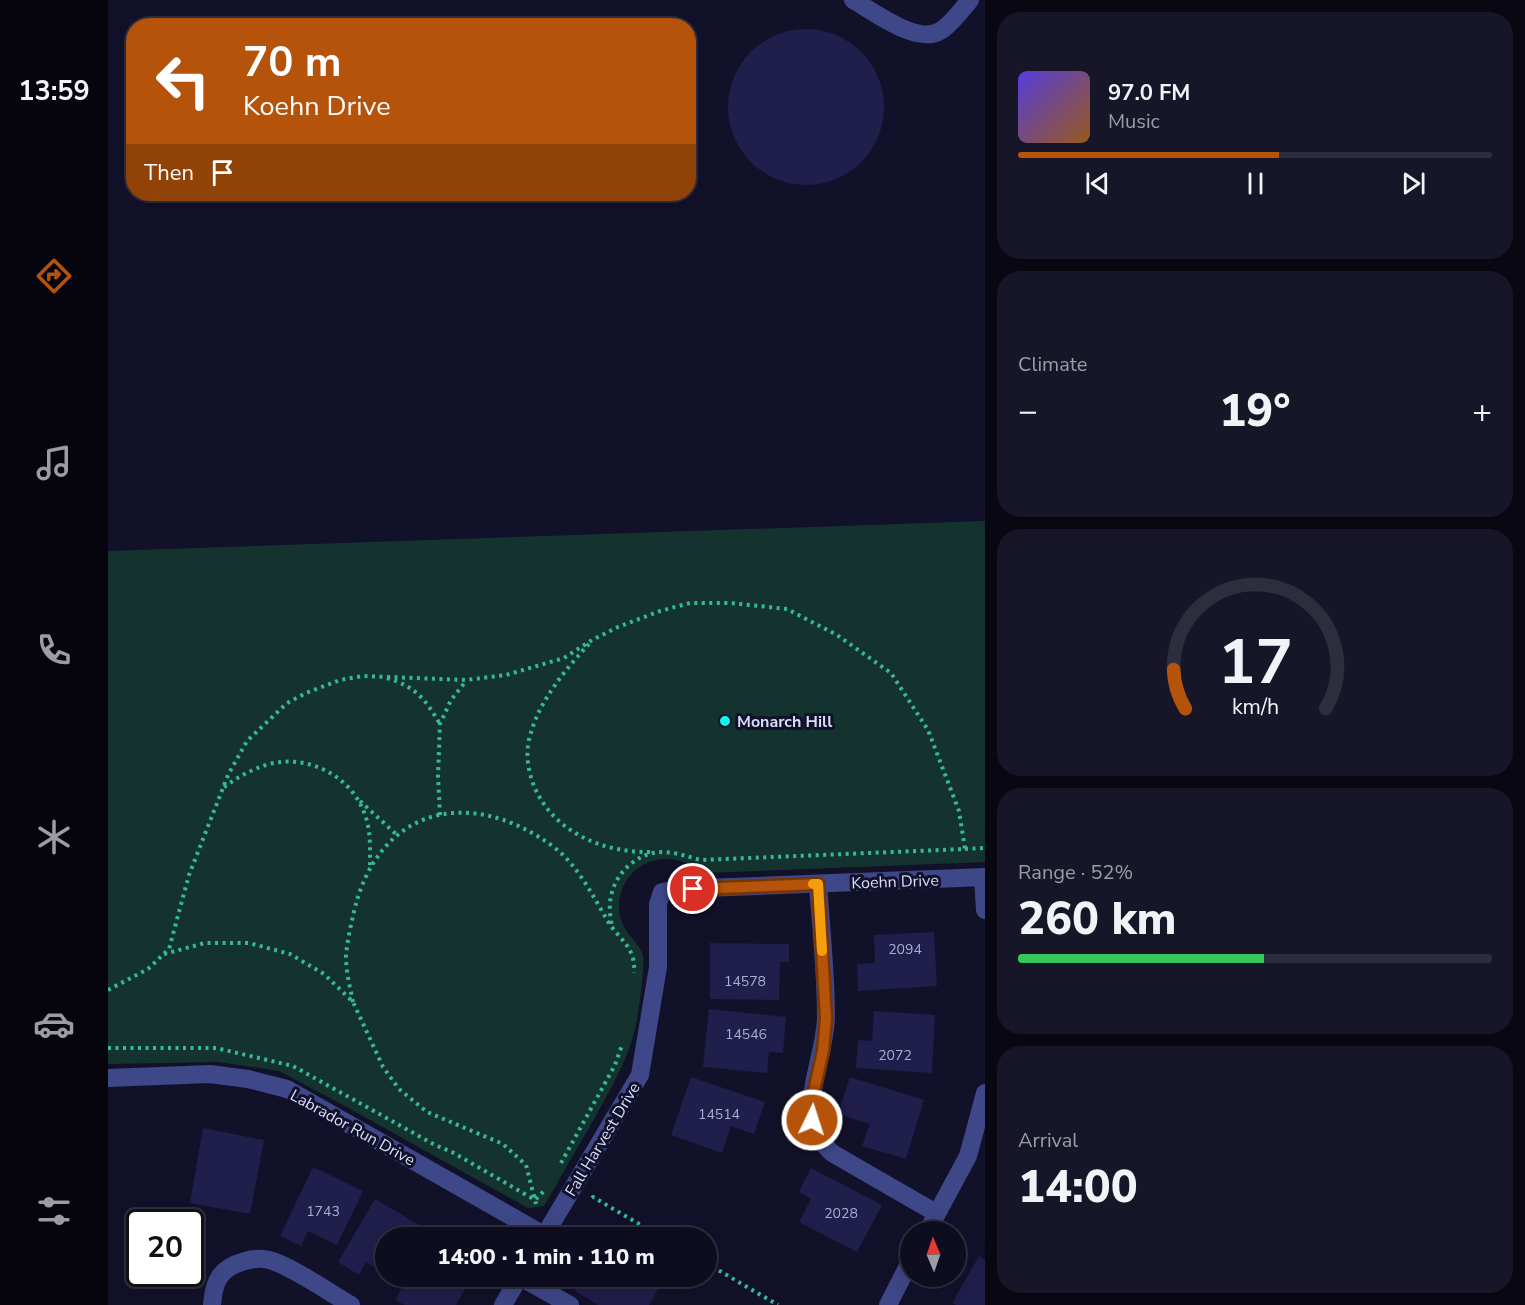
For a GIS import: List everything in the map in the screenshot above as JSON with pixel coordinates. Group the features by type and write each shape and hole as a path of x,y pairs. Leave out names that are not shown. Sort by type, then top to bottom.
{"street":[{"path":"854,0 895,24 920,35 940,32 970,0"},
{"path":"984,877 985,910"},
{"name":"Koehn Drive","path":"662,892 678,889 984,877"},
{"path":"818,884 826,1018 823,1051 811,1104 812,1120 816,1132 820,1142 832,1153 936,1213"},
{"name":"Fall Harvest Drive","path":"549,1227 640,1075 658,967 658,904 662,892"},
{"name":"Labrador Run Drive","path":"108,1078 210,1074 248,1079 287,1089 528,1227"},
{"path":"932,1221 968,1156 985,1093"},
{"path":"212,1305 218,1278 226,1268 250,1260 267,1259 351,1305"},
{"path":"888,1305 900,1282"},
{"path":"503,1305 514,1287"},
{"path":"538,1287 570,1305"}],"path":[{"path":"108,990 148,969 169,949 189,875 223,787 247,741 287,703 340,680 381,676 466,680 489,678 548,664 564,658 592,640 660,610 690,603 731,603 787,609 837,635 891,673 928,730 959,811 965,849"},
{"path":"592,640 570,664 550,692 536,718 529,738 528,770 547,809 564,826 604,846 630,852 674,853 700,860 985,848"},
{"path":"381,676 404,683 424,699 440,724"},
{"path":"440,814 438,776 440,724 451,700 466,680"},
{"path":"223,787 240,775 270,764 295,762 320,768 334,775 347,786 365,814 369,829 370,866"},
{"path":"357,799 397,835"},
{"path":"536,1202 526,1165 503,1144 427,1112 399,1089 383,1067 353,1002 347,971 348,942 357,900 370,866 380,851 397,835 425,819 440,814 455,812 486,815 516,825 557,849 594,896 612,927 632,951 633,984"},
{"path":"612,927 609,906 617,880 635,861 660,852"},
{"path":"164,954 205,943 249,943 271,948 290,954 316,968 353,1002"},
{"path":"556,1171 615,1065 624,1040"},
{"path":"108,1048 216,1048 293,1066 435,1145 452,1152 536,1202"},
{"path":"536,1202 551,1181"},
{"path":"588,1206 593,1197 644,1227"},
{"path":"717,1269 778,1305"}],"green space":[{"path":"985,521 985,862 705,873 678,860 662,859 639,867 624,885 619,906 624,927 643,956 634,1033 614,1083 544,1206 528,1208 279,1071 218,1062 108,1064 108,551"}],"building":[{"path":"806,29 836,35 861,52 878,77 884,107 878,137 861,162 836,179 806,185 776,179 751,162 734,137 728,107 734,77 751,52 776,35"},
{"path":"934,932 937,986 858,991 857,964 875,963 874,935"},
{"path":"710,943 789,944 789,962 780,962 779,1000 710,999"},
{"path":"709,1009 786,1017 783,1053 769,1052 767,1073 703,1067"},
{"path":"874,1011 935,1015 932,1073 856,1068 858,1040 872,1041"},
{"path":"691,1077 765,1102 754,1134 731,1126 722,1153 671,1135"},
{"path":"850,1077 924,1100 906,1159 862,1146 870,1124 838,1114"},
{"path":"203,1128 264,1140 250,1214 190,1203"},
{"path":"313,1167 363,1191 337,1245 308,1231 301,1246 280,1236"},
{"path":"811,1168 882,1205 857,1252 799,1222 811,1199 799,1192"},
{"path":"375,1199 423,1227 375,1227 375,1267 366,1262 359,1275 338,1262"},
{"path":"979,1256 985,1260 985,1305 952,1303 961,1287 966,1287 966,1279"},
{"path":"402,1287 466,1287 456,1305 405,1305 395,1300"},
{"path":"578,1287 660,1287 649,1305 598,1305 575,1291"}],"slow traffic":[{"path":"813,884 818,884 822,951"}],"place":[{"name":"Monarch Hill","path":"725,721"}],"route":[{"path":"693,889 818,884 826,1018 823,1051 811,1104 812,1120"}]}
